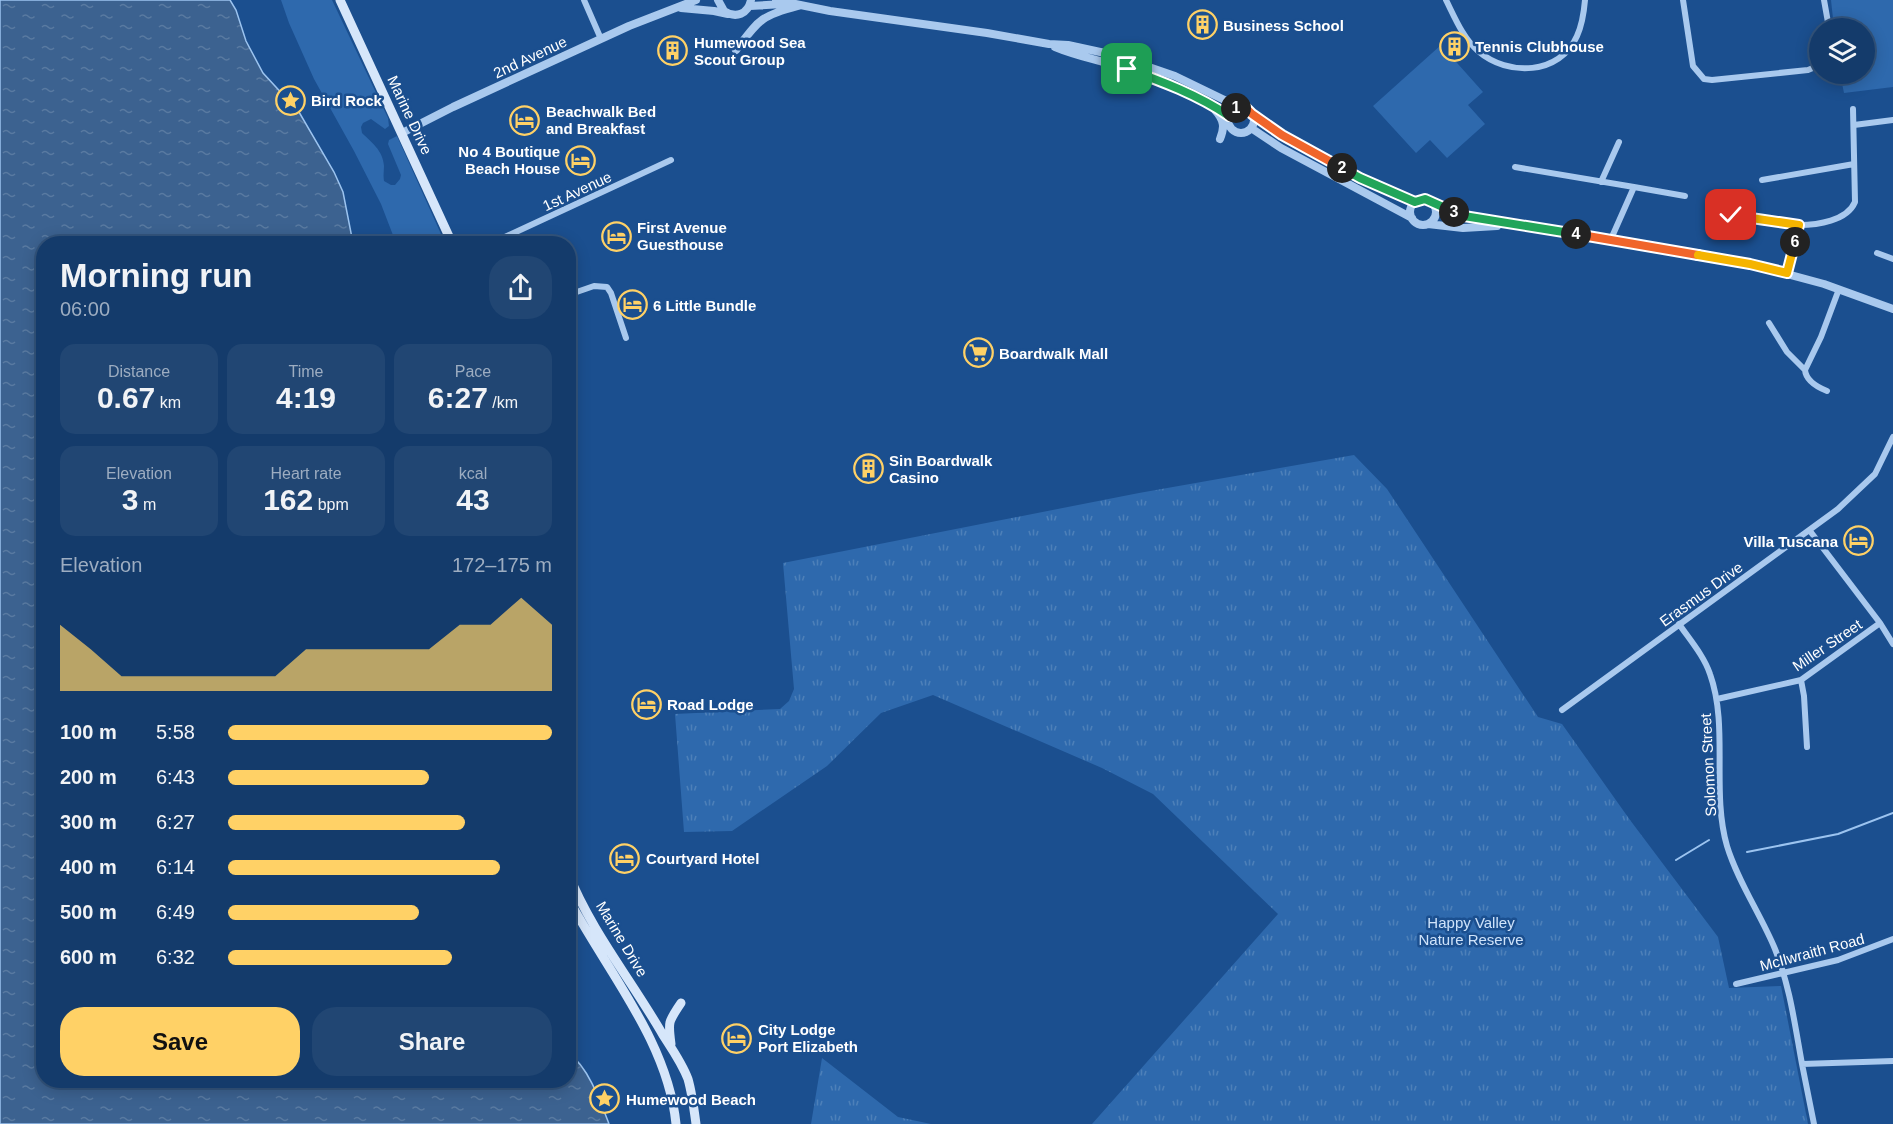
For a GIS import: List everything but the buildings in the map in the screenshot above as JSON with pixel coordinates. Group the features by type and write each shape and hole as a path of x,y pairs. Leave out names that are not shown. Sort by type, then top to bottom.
{"main road":[{"name":"Marine Drive","path":"344,1 449,236"},
{"name":"Marine Drive","path":"576,890 605,943 654,1018 688,1079 696,1124"},
{"name":"Marine Drive","path":"576,913 642,1024 670,1087 676,1124"},
{"path":"672,1049 668,1024 681,1003"}],"street":[{"path":"584,0 601,39"},
{"name":"2nd Avenue","path":"402,133 601,39 696,0"},
{"path":"718,0 728,14 735,15 742,14 751,3 797,5"},
{"path":"776,0 1049,44 1068,45 1129,60 1175,76 1239,107 1246,108 1282,135 1360,178 1415,202"},
{"path":"1446,0 1464,35 1478,51 1504,65 1522,69 1548,64 1559,59 1569,50 1581,26 1585,0"},
{"path":"1683,0 1693,66 1704,78 1712,80 1809,70"},
{"path":"1824,0 1827,18"},
{"path":"736,50 758,22 768,15 797,5"},
{"name":"2nd Avenue","path":"671,9 691,8 728,14"},
{"path":"1049,44 1127,69 1195,96 1229,116"},
{"path":"1127,69 1129,60"},
{"path":"1195,96 1219,115 1224,127 1220,139"},
{"path":"1239,107 1229,116 1230,126 1235,131 1243,132 1251,128 1254,119 1252,114"},
{"path":"1731,215 1813,225 1851,210 1855,202 1853,109"},
{"path":"1854,125 1893,120"},
{"path":"1251,128 1281,148 1412,218 1419,224 1463,228 1512,225"},
{"path":"1601,182 1619,142"},
{"name":"1st Avenue","path":"507,236 671,160"},
{"path":"1762,180 1854,164"},
{"path":"1515,167 1685,196"},
{"path":"1611,239 1634,188"},
{"path":"1412,218 1411,208 1415,202 1425,199 1464,216 1750,264 1839,289 1893,309"},
{"path":"1428,224 1436,214 1434,204"},
{"path":"1787,273 1799,225"},
{"path":"1877,253 1893,259"},
{"path":"576,292 594,286 607,287 626,338"},
{"path":"1827,391 1816,386 1805,375 1805,370 1821,337 1839,289"},
{"path":"1770,323 1787,352 1805,370"},
{"name":"Erasmus Drive","path":"1562,710 1838,509 1865,485 1879,466 1893,437"},
{"path":"1810,531 1880,623 1893,644"},
{"name":"Miller Street","path":"1717,699 1801,680 1880,623"},
{"name":"Solomon Street","path":"1679,624 1709,671 1717,699 1719,796 1727,845 1775,949 1784,974 1814,1124"},
{"path":"1801,680 1807,747"},
{"name":"McIlwraith Road","path":"1736,984 1838,960 1893,939"},
{"path":"1803,1064 1893,1061"}],"green space":[{"path":"281,0 332,0 388,118 389,126 385,129 371,119 363,123 361,127 362,133 381,155 384,181 395,185 400,179 401,175 388,144 389,140 397,136 442,236 393,236 381,204 314,79"},
{"path":"1831,0 1893,0 1893,87 1844,93 1842,84 1875,84 1875,18 1833,18"},
{"path":"1441,45 1483,92 1468,105 1485,124 1447,158 1430,140 1416,153 1373,106"},
{"name":"Happy Valley Nature Reserve","path":"1354,455 1387,489 1538,717 1562,724 1630,820 1718,937 1729,988 1781,986 1808,1124 1092,1124 1278,914 1153,794 1102,768 933,695 881,713 827,766 732,831 684,832 675,714 780,709 789,701 794,689 783,563 1139,493"},
{"path":"822,1058 898,1117 931,1124 811,1124"}],"water":[{"path":"0,0 230,0 236,10 246,41 263,73 299,112 334,172 343,192 352,236 36,236 36,1088 576,1088 576,1060 588,1076 609,1124 0,1124"}],"waterway":[{"path":"1747,852 1838,834 1893,813"},
{"path":"1676,860 1709,840"}],"place":[{"name":"Business School","path":"1202,25"},
{"name":"Tennis Clubhouse","path":"1454,46"},
{"name":"Humewood Sea Scout Group","path":"673,51"},
{"name":"Bird Rock","path":"290,100"},
{"name":"Beachwalk Bed and Breakfast","path":"525,120"},
{"name":"No 4 Boutique Beach House","path":"581,160"},
{"name":"First Avenue Guesthouse","path":"616,236"},
{"name":"6 Little Bundle","path":"632,305"},
{"name":"Boardwalk Mall","path":"978,353"},
{"name":"Sin Boardwalk Casino","path":"868,469"},
{"name":"Villa Tuscana","path":"1859,541"},
{"name":"Road Lodge","path":"646,704"},
{"name":"Courtyard Hotel","path":"625,858"},
{"name":"City Lodge Port Elizabeth","path":"737,1038"},
{"name":"Humewood Beach","path":"605,1099"}],"route":[{"path":"1127,69 1195,96 1229,116 1230,112 1236,108 1246,108 1282,135 1360,178 1415,202 1425,199 1464,216 1611,239 1750,264 1787,273 1799,225 1731,215"}]}
